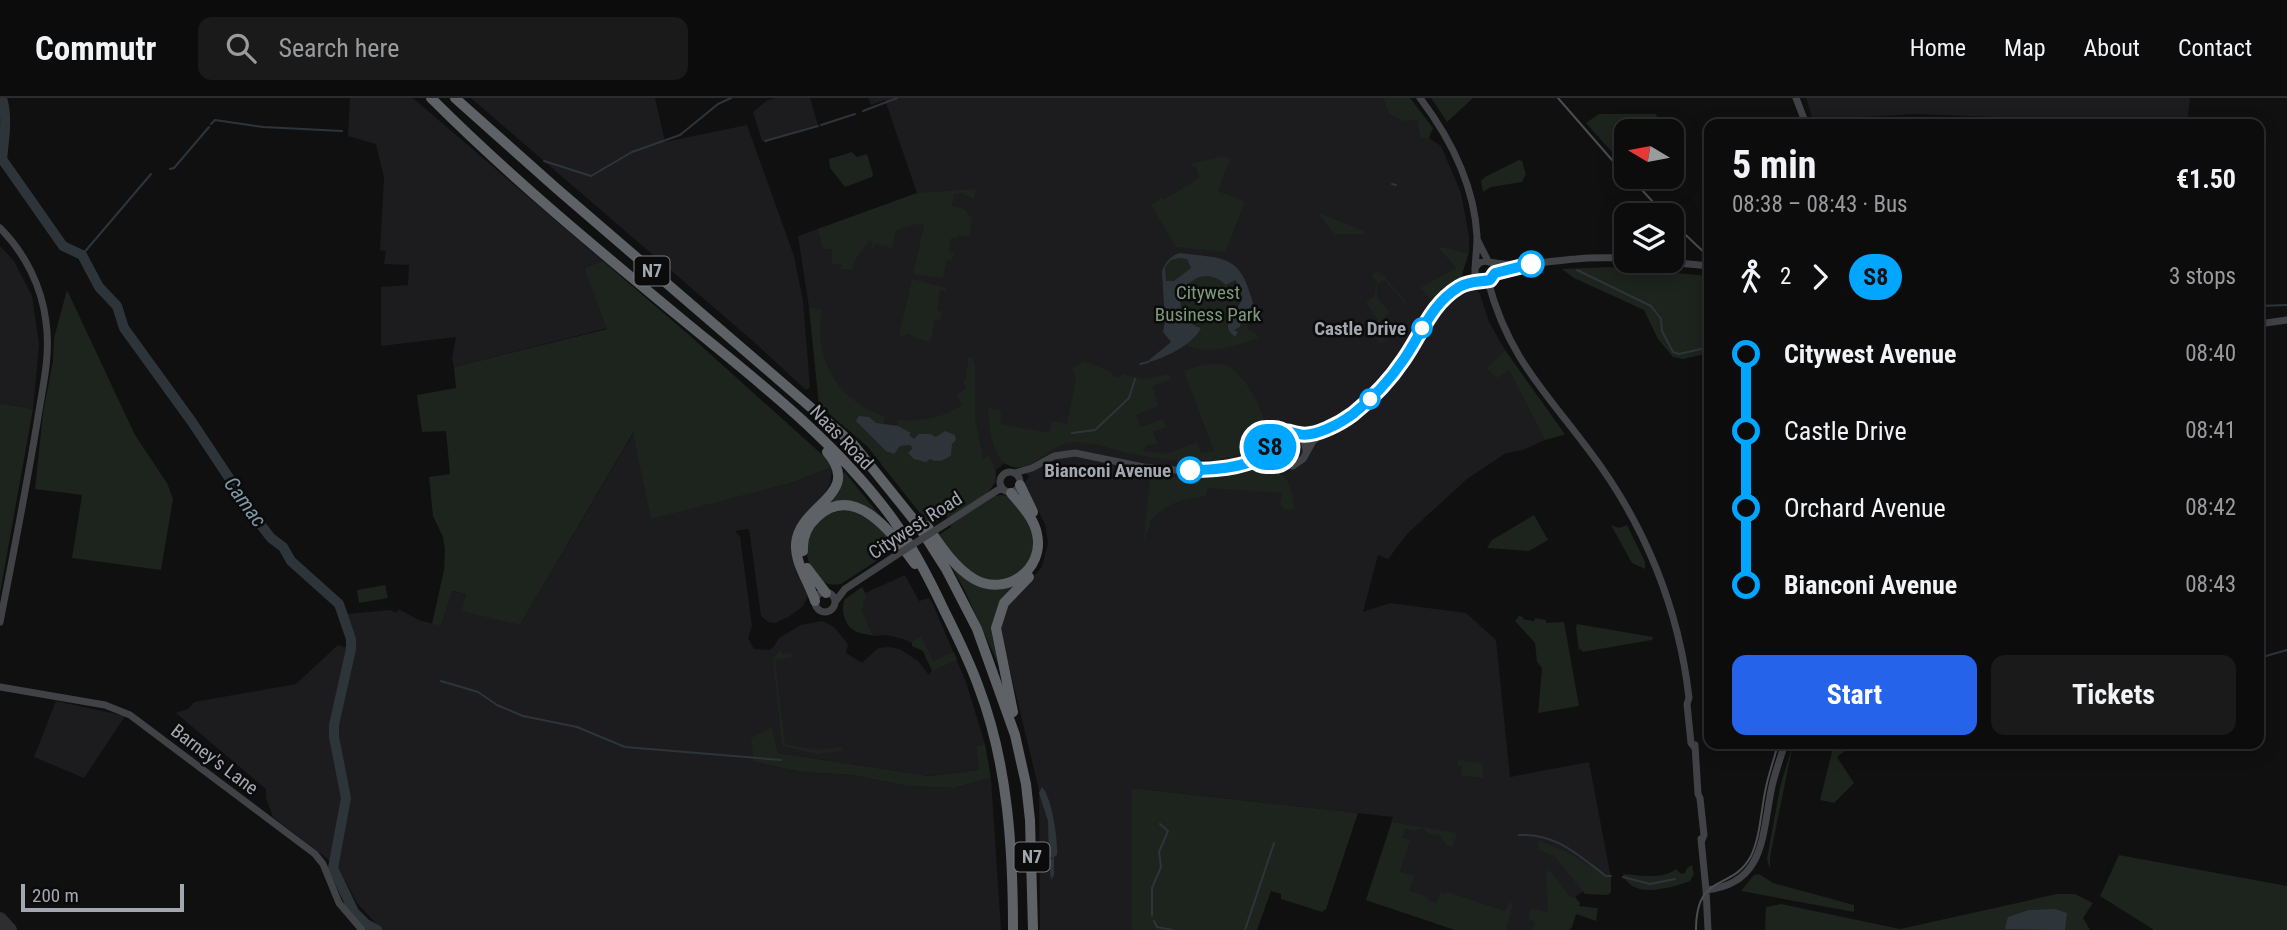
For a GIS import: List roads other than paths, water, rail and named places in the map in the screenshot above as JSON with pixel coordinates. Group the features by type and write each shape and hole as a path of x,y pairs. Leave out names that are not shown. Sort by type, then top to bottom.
{"highway":[{"name":"Naas Road","path":"429,98 467,134 685,321 742,366 809,426 890,515 922,564 979,687 995,743 1007,820 1013,889 1011,930"},
{"name":"Naas Road","path":"454,98 852,443 918,525 962,599 988,656 1015,735 1026,784 1032,856 1033,930"},
{"name":"N7","path":"742,366 822,446 837,466 839,474 836,488 805,519 797,535 799,564 815,601"},
{"name":"N7","path":"852,443 908,501 961,569 986,584 998,586 1019,579 1031,566 1036,556 1038,537 1035,527 1006,491"},
{"name":"N7","path":"1018,479 1024,497 1040,523 1043,551 1032,574 1004,603 997,618 996,637 1023,756 1026,784"},
{"name":"N7","path":"827,593 806,567 803,544 805,533 819,514 827,510 844,506 860,508 875,517 906,552 931,586 954,630"}],"street":[{"path":"1420,98 1447,137 1463,171 1474,209 1477,277 1485,281 1501,323 1524,367 1591,452 1622,498 1651,551 1679,644 1689,698 1687,704 1691,743 1704,835 1702,840 1708,930"},
{"path":"1796,98 1803,119"},
{"path":"0,228 28,265 40,292 47,332 47,359 31,458 0,622"},
{"path":"1477,239 1495,273"},
{"path":"1018,479 1007,473 1002,476 1000,482 1006,491 1017,490 1018,479 1032,468 1055,456 1075,453 1143,467 1175,470 1219,468 1253,462 1293,466 1303,459 1313,442 1363,405 1391,377 1433,310 1462,285 1479,263 1521,265 1614,258"},
{"path":"1684,264 1704,265"},
{"path":"1462,285 1485,281 1495,273 1521,265"},
{"path":"2264,323 2287,320"},
{"path":"1300,435 1332,428"},
{"path":"1253,462 1270,446 1274,438 1283,432 1292,431 1300,435 1306,451"},
{"path":"1270,446 1277,463"},
{"name":"Citywest Road","path":"835,602 845,589 895,556 945,524 1006,491"},
{"name":"Citywest Road","path":"827,593 845,589"},
{"path":"827,593 835,602 826,612 818,609 815,601 818,596 827,593"},
{"name":"Barney's Lane","path":"0,687 105,705 130,715 315,854 323,864 339,903 362,930"},
{"path":"1706,890 1728,886 1745,874 1757,858 1784,749"}],"waterway":[{"name":"Camac","path":"2,98 5,121 2,159 63,246 82,255 99,287 117,306 124,328 192,422 257,520 271,538 283,547 291,561 339,604 351,639 351,649 334,725 346,798 333,868 354,912 377,930"},
{"path":"544,161 591,176 632,152 680,135 718,104 731,98"},
{"path":"863,111 897,98"},
{"path":"821,125 855,114"},
{"path":"211,124 215,120 263,127 342,131"},
{"path":"765,141 818,126"},
{"path":"170,169 174,168 209,127"},
{"path":"82,255 151,174"},
{"path":"1392,184 1396,185"},
{"path":"1577,270 1651,306 1661,319 1662,331 1673,352 1679,354 1704,348"},
{"path":"2264,306 2287,305"},
{"path":"1140,364 1148,362"},
{"path":"1072,433 1095,430 1129,398 1135,379"},
{"path":"2264,657 2287,650"},
{"path":"441,681 478,692 497,705 523,716 577,727 625,747 781,760"},
{"path":"1152,916 1152,888 1161,867 1159,852 1168,831 1160,824"},
{"path":"1519,835 1532,835 1555,842 1576,853 1606,876 1611,876"},
{"path":"1245,930 1274,843"},
{"path":"1623,877 1650,884 1675,879"},
{"path":"1154,921 1157,927 1172,930"}],"tram line":[{"path":"1558,98 1614,162"},
{"path":"1641,189 1654,203"},
{"path":"1684,233 1704,252"},
{"path":"1696,930 1698,911 1708,890 1743,867 1751,856 1777,749"}],"place":[{"name":"Castle Drive","path":"1422,328"},
{"name":"Bianconi Avenue","path":"1190,470"}],"park label":[{"name":"Citywest Business Park","path":"1208,303"}]}
